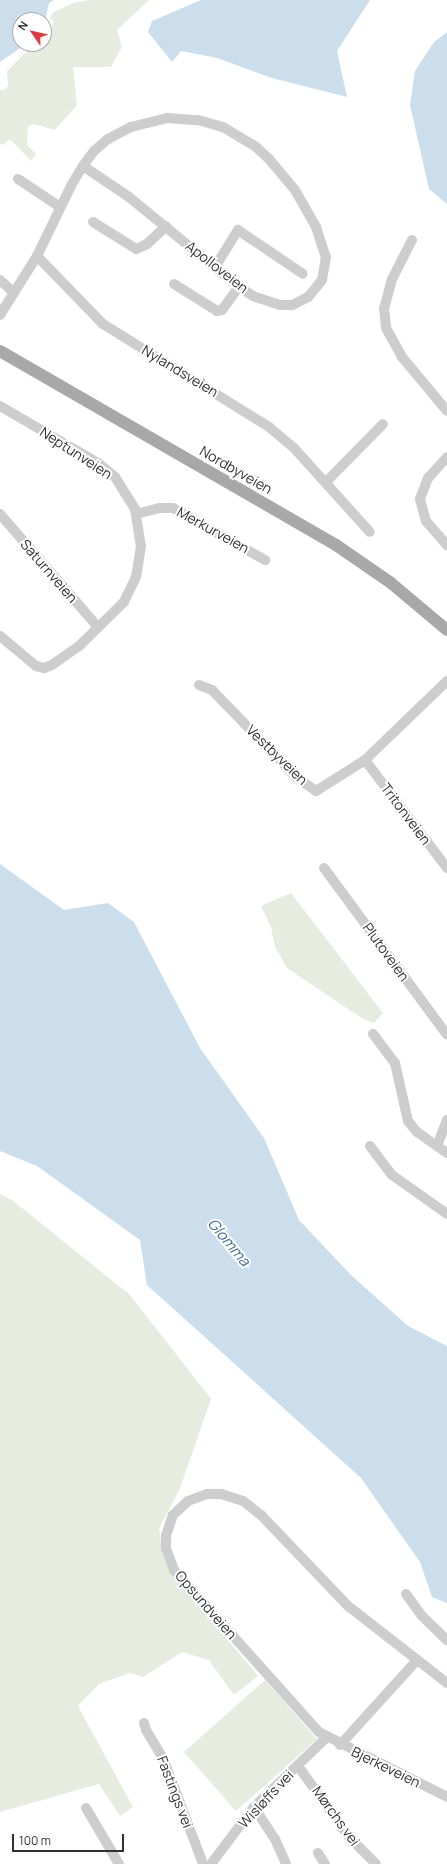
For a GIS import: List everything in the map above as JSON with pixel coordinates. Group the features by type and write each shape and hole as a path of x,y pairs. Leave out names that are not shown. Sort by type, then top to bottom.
{"main road":[{"name":"Nordbyveien","path":"0,351 336,546 390,583 447,630"}],"street":[{"name":"Apolloveien","path":"0,315 37,256 60,207 83,166 99,146 119,133 140,124 167,118 187,118 213,124 255,146 302,200 316,227 326,263 320,284 308,297 292,305 268,302 239,287 166,226 83,166"},
{"path":"18,179 60,207"},
{"path":"93,222 136,249 147,244 166,226"},
{"path":"215,267 238,230 302,274"},
{"path":"412,240 388,291 384,308 386,328 402,357 447,411"},
{"name":"Nylandsveien","path":"37,256 103,324 261,421 294,448 370,532"},
{"path":"0,280 14,293"},
{"path":"174,284 217,311 222,310 239,287"},
{"name":"Neptunveien","path":"0,406 103,468 125,490 136,514 141,546 136,577 119,608 76,649 47,668 36,666 0,636"},
{"path":"326,482 383,424"},
{"path":"447,457 428,478 420,500 426,521 447,545"},
{"name":"Merkurveien","path":"136,514 160,508 173,508 264,560"},
{"name":"Saturnveien","path":"0,514 98,627"},
{"name":"Vestbyveien","path":"199,685 212,690 297,778 316,791 365,760 447,681"},
{"name":"Tritonveien","path":"365,760 447,868"},
{"name":"Plutoveien","path":"324,868 447,1035"},
{"path":"373,1034 395,1063 408,1121 417,1132 447,1153"},
{"path":"437,1146 447,1120"},
{"path":"370,1146 392,1175 447,1214"},
{"name":"Opsundveien","path":"326,1738 300,1713 174,1570 167,1553 166,1535 173,1515 183,1504 201,1496 216,1493 235,1498 250,1506 348,1606 447,1683"},
{"path":"406,1594 422,1616 447,1640"},
{"path":"340,1745 417,1660"},
{"name":"Fastings vei","path":"144,1723 146,1730 163,1758 203,1864"},
{"name":"Bjerkeveien","path":"326,1738 447,1797"},
{"name":"Wisløffs vei","path":"211,1864 254,1807 326,1738"},
{"name":"Mørchs vei","path":"298,1766 349,1837 376,1864"},
{"path":"254,1807 269,1828 286,1864"},
{"path":"86,1808 119,1864"},
{"path":"318,1853 325,1864"}],"shaded area":[{"path":"89,0 149,0 117,30 122,47 111,67 73,67 77,105 55,130 33,124 28,127 27,145 36,154 31,161 10,139 3,145 0,144 0,90 4,90 8,86 7,71 26,52 52,52 52,26 54,21 52,20 52,13 73,3"},
{"path":"291,893 383,1013 374,1023 363,1019 287,968 275,947 271,927 261,906"},
{"path":"0,1194 12,1200 130,1295 211,1399 179,1491 159,1528 162,1550 169,1570 258,1676 234,1695 209,1660 182,1652 143,1677 130,1673 99,1684 78,1706 133,1807 120,1816 99,1784 0,1812"},
{"path":"265,1680 317,1739 236,1811 184,1752"}],"water":[{"path":"0,0 54,0 49,3 47,12 12,12 12,52 14,52 0,62"},
{"path":"201,0 370,0 337,51 347,97 272,78 217,58 181,51 172,62 148,32 152,21"},
{"path":"447,32 447,204 429,189 410,105 415,71 434,42"},
{"name":"Glomma","path":"0,864 64,910 108,903 134,922 200,1048 264,1138 299,1220 351,1275 408,1326 447,1346 447,1603 432,1597 420,1562 361,1478 147,1285 140,1240 37,1166 0,1151"}]}
